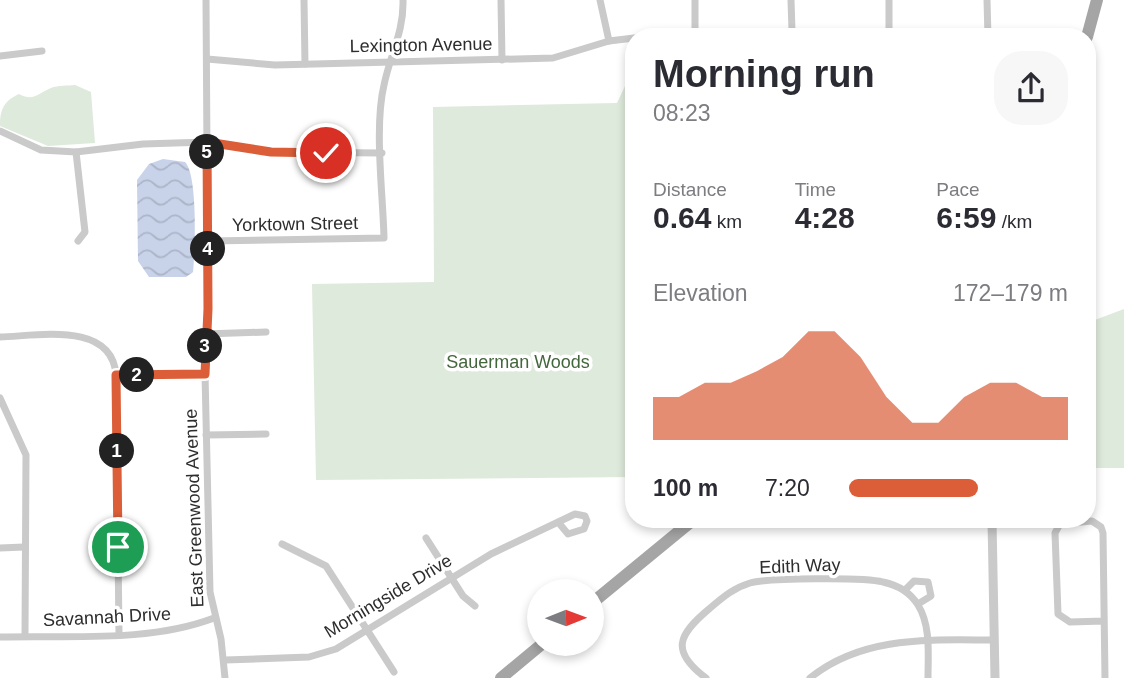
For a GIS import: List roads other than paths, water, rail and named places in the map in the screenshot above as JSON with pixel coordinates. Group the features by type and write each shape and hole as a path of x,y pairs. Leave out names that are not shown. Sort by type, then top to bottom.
{"main road":[{"path":"1089,28 1097,0"},
{"path":"604,593 683,528"},
{"path":"501,678 528,656"}],"street":[{"name":"East Greenwood Avenue","path":"206,0 208,241 205,374 210,592 225,660 225,678"},
{"path":"304,0 305,64"},
{"path":"1,135 41,150 76,152 143,144 207,142 271,152 382,153 384,84 400,39 403,0"},
{"path":"501,0 502,60"},
{"path":"600,0 609,41"},
{"path":"695,0 695,28"},
{"path":"791,0 792,28"},
{"path":"889,0 889,28"},
{"path":"987,0 988,28"},
{"name":"Lexington Avenue","path":"207,59 275,65 553,58 609,41 625,39"},
{"path":"0,56 42,51"},
{"path":"76,152 85,232 78,241"},
{"name":"Yorktown Street","path":"208,241 384,238 382,153"},
{"path":"205,334 266,332"},
{"path":"0,337 80,335 98,343 111,354 116,375 118,634"},
{"path":"116,375 205,374"},
{"path":"0,398 26,456 25,636"},
{"path":"206,435 266,434"},
{"name":"Morningside Drive","path":"225,660 309,657 336,649 450,577 558,522"},
{"path":"1096,524 1101,527 1105,678"},
{"path":"992,528 995,678"},
{"path":"1058,528 1055,533 1058,614 1070,622 1104,621"},
{"path":"426,538 450,577 475,606"},
{"path":"282,544 326,566 394,672"},
{"path":"0,548 24,547"},
{"name":"Edith Way","path":"706,678 687,662 682,646 683,636 691,624 739,587 756,582 873,580 905,590 918,604 928,640 928,678"},
{"name":"Edith Way","path":"905,590 914,581 928,582 931,596 918,604"},
{"name":"Savannah Drive","path":"0,637 118,634 185,629 214,618"},
{"path":"810,678 834,663 888,643 994,640"}],"water":[{"path":"163,159 185,162 192,182 195,214 194,262 193,272 186,277 149,277 138,261 137,180 149,164"}],"park label":[{"name":"Sauerman Woods","path":"518,362"}]}
